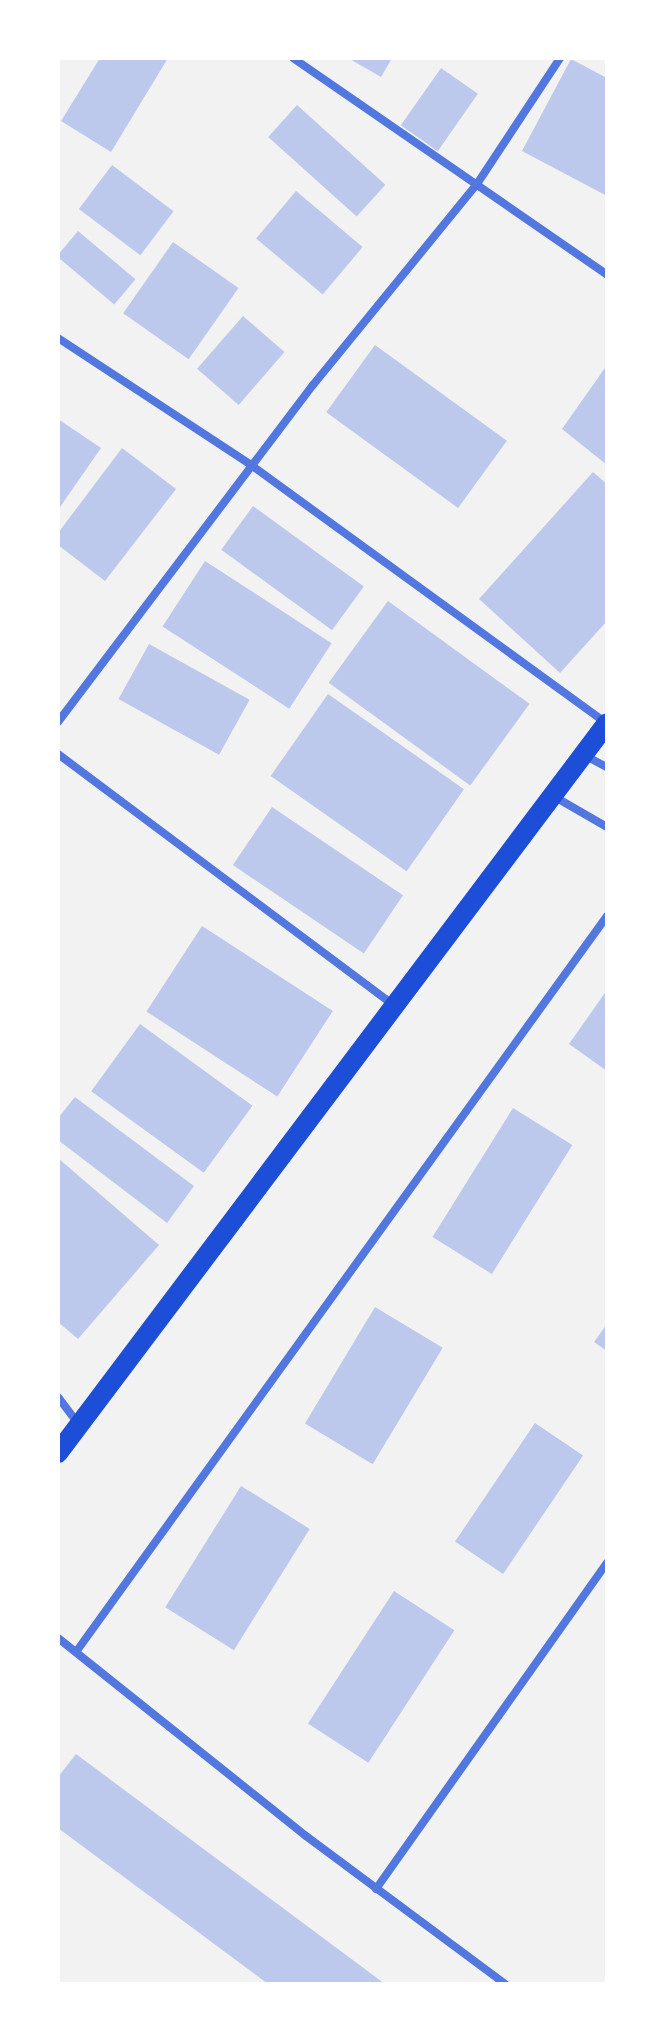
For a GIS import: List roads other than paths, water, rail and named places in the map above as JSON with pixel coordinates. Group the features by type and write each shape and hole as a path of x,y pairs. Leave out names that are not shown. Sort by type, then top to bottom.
{"main road":[{"path":"58,1453 555,797 607,723"}],"street":[{"path":"293,58 607,275"},
{"path":"58,722 251,465 477,184 560,58"},
{"path":"58,338 251,465 607,723"},
{"path":"58,754 395,1006"},
{"path":"584,754 607,767"},
{"path":"555,797 607,827"},
{"path":"76,1652 607,916"},
{"path":"58,1397 79,1424"},
{"path":"376,1889 607,1563"},
{"path":"58,1638 306,1836 505,1984"}]}
